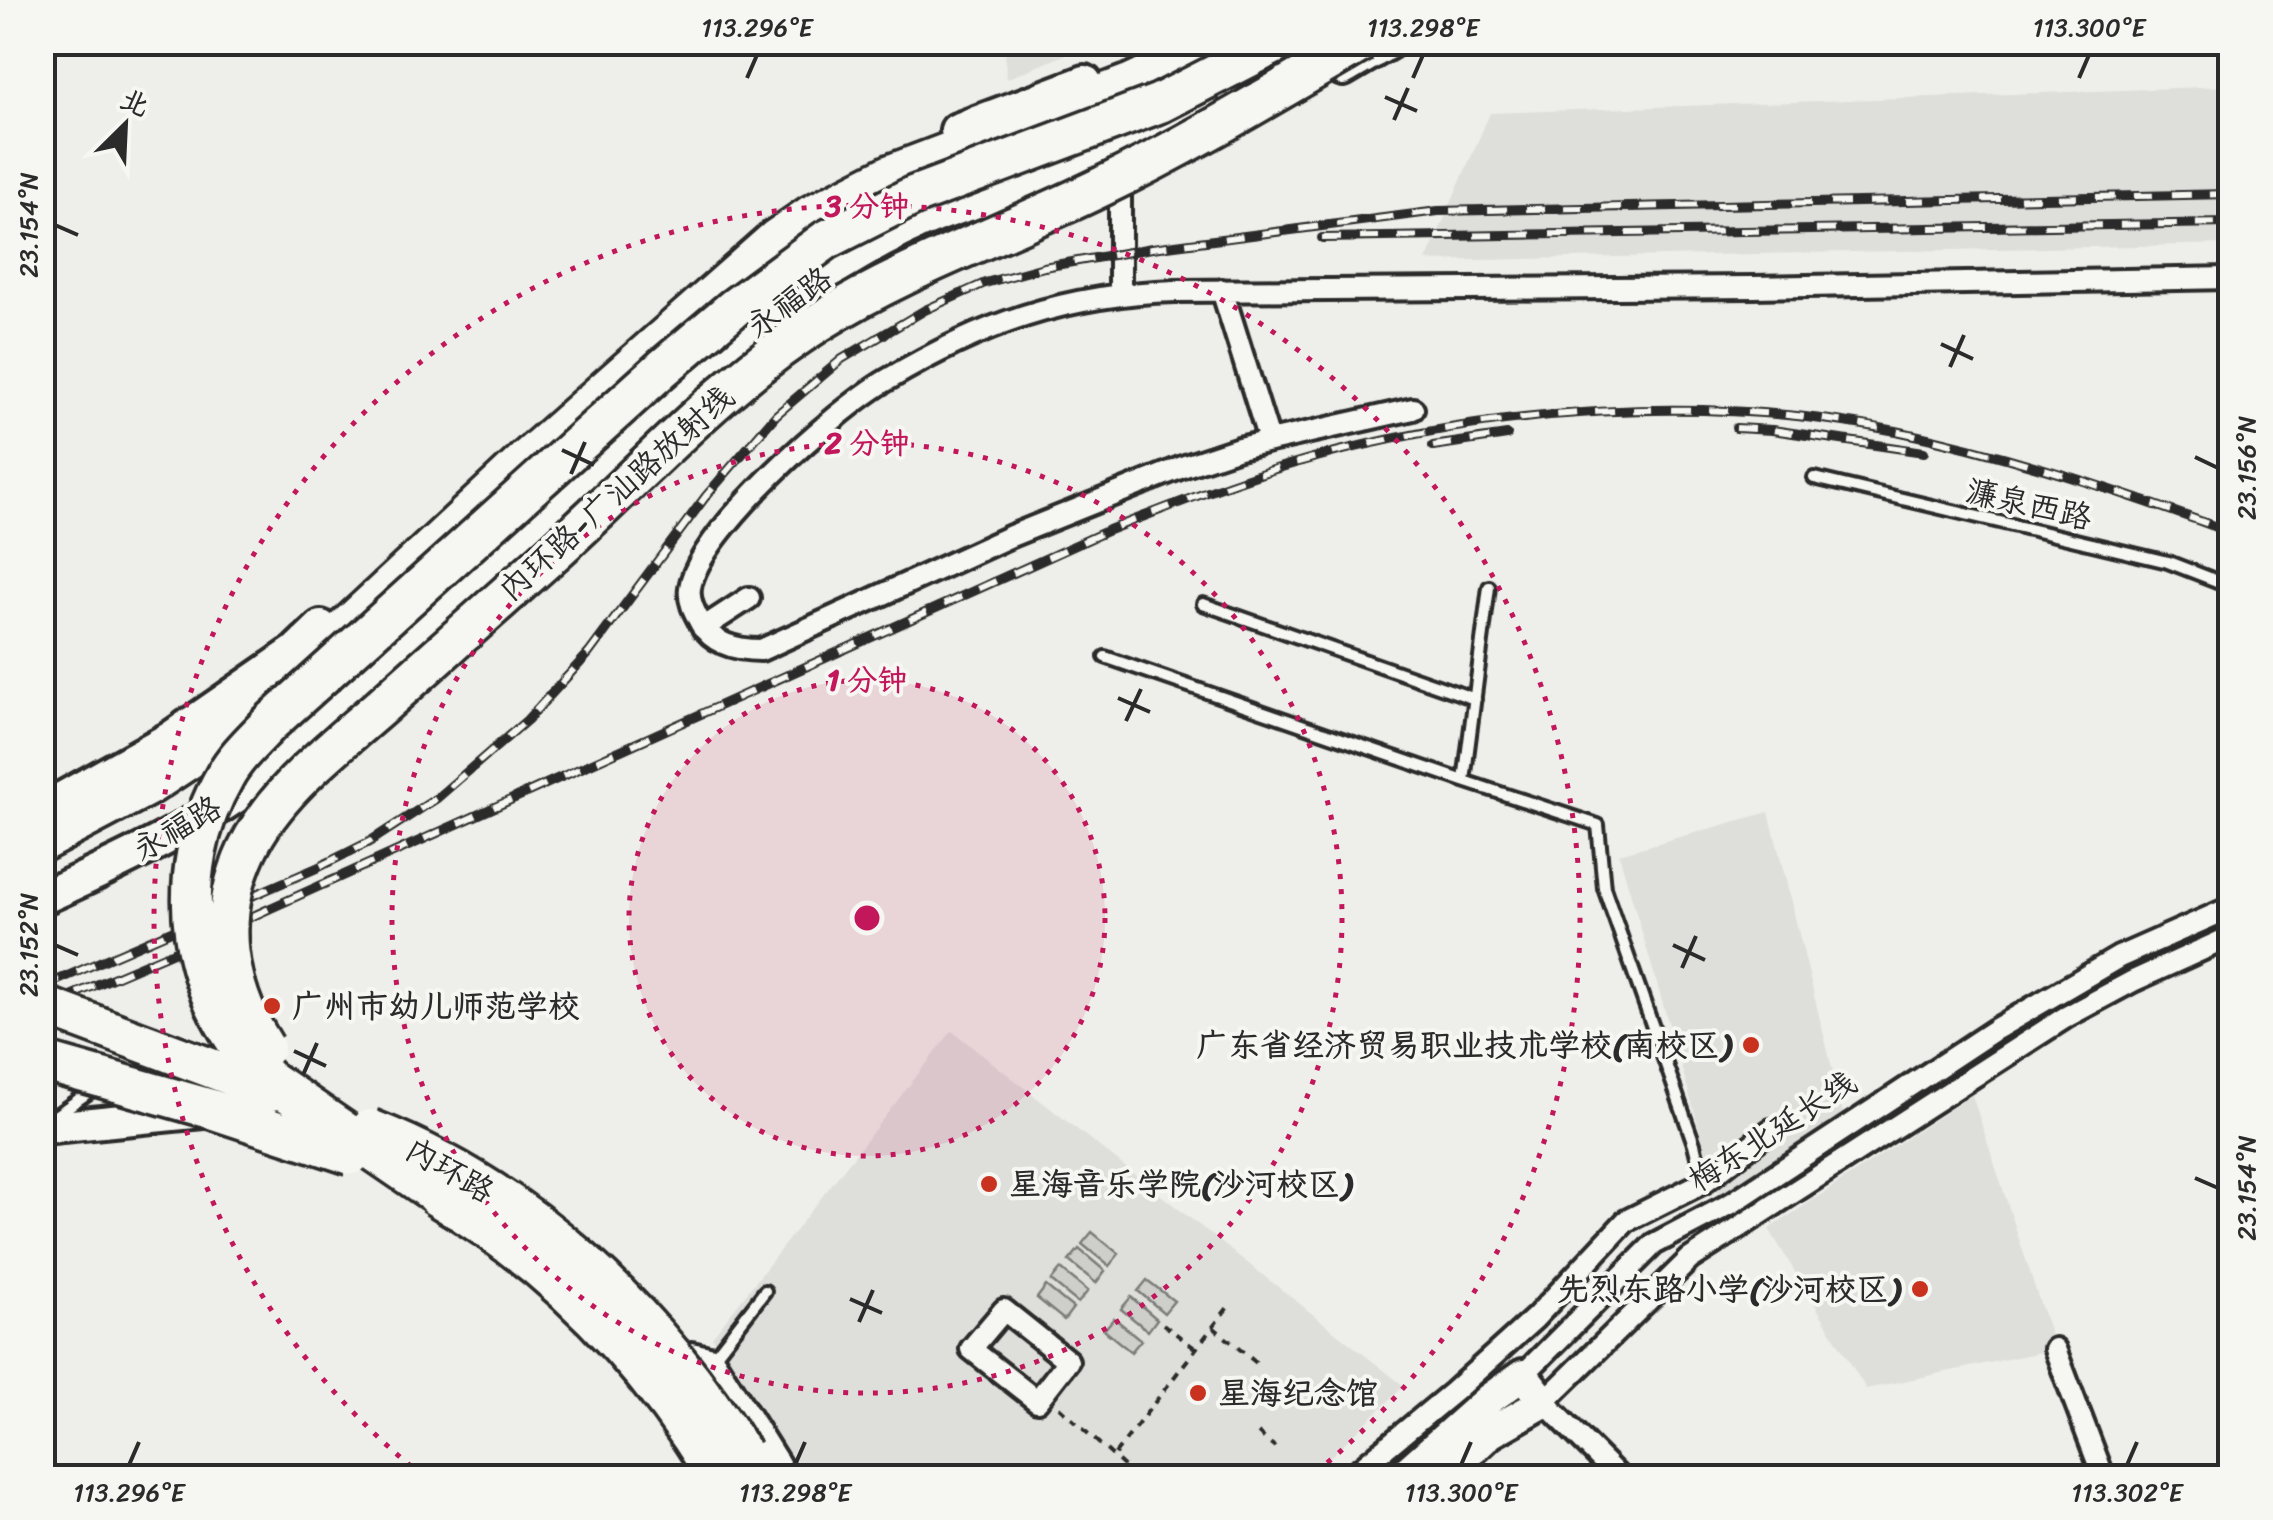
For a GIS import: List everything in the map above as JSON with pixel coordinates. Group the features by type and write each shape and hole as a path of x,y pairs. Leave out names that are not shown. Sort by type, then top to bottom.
{"highway":[{"path":"42,842 121,802 228,734 657,342 788,231 891,174 1132,83 1220,42"},
{"path":"458,1209 268,1079 246,1057 216,1012 194,938 193,885 204,825 226,773 270,723 358,640 637,391 776,275 865,218 954,180 1160,103 1279,42"},
{"path":"998,195 1071,172 1154,139 1358,42"},
{"name":"内环路-广汕路放射线","path":"387,1135 345,1116 291,1078 254,1030 233,979 227,928 233,887 249,846 284,796 785,344 851,302 928,262 1072,201 1160,158 1358,42"},
{"path":"43,889 198,778 383,664"},
{"name":"内环路","path":"42,1005 387,1135 491,1192 598,1274 684,1366 756,1478"},
{"name":"内环路","path":"42,1060 294,1134 377,1166 458,1209 548,1274 611,1334 664,1398 715,1474"}],"main road":[{"name":"永福路","path":"42,810 170,738 294,652 546,420 766,228 811,196 901,153 1124,68 1181,42"},
{"name":"永福路","path":"383,664 631,430 758,321 846,261 926,222 998,195 1120,177 1171,162 1389,42"}],"street":[{"path":"1120,177 1120,293"},
{"path":"1413,409 1269,440 1185,466 1011,536 761,650 740,650 722,643 703,628 689,598 698,566 739,511 825,425 886,380 979,330 1038,310 1120,293 1222,290 2230,278"},
{"path":"1222,290 1269,440"},
{"path":"703,628 749,598"},
{"name":"梅东北延长线","path":"1400,1478 1489,1399 1523,1375 1654,1244 1732,1203 1996,1029 2119,957 2230,908"},
{"name":"梅东北延长线","path":"1442,1478 1490,1433 1544,1402 1690,1259 2066,1017 2230,937"},
{"path":"42,1126 263,1106 408,1138 512,1195 615,1274 702,1356 788,1478"},
{"path":"1842,1128 1859,1150"},
{"path":"1349,1478 1535,1318 1626,1221 1704,1182 1771,1130"},
{"path":"1626,1221 1654,1244"},
{"path":"1004,1310 1068,1361 1043,1394 1037,1401 971,1349 1004,1310"},
{"path":"2055,1349 2104,1478"},
{"path":"702,1356 771,1478"},
{"path":"1523,1375 1544,1402 1620,1478"}],"lane":[{"name":"濂泉西路","path":"1814,478 2168,562 2230,586"},
{"path":"1464,780 1489,587"},
{"path":"1203,604 1474,699"},
{"path":"1105,656 1598,825 1604,888 1704,1182"},
{"path":"137,1059 168,1037"},
{"path":"42,1126 121,1070"},
{"path":"702,1356 765,1291"}],"path":[{"path":"1114,1454 1232,1302"},
{"path":"1162,1324 1196,1349"},
{"path":"1213,1327 1260,1366"},
{"path":"1043,1394 1137,1478"},
{"path":"1258,1433 1275,1447"}],"shaded area":[{"path":"1005,42 1093,42 1094,43 1006,79"},
{"path":"2230,86 2230,244 1426,261 1490,113"},
{"name":"广东省经济贸易职业技术学校(南校区)","path":"1769,812 1845,1121 1720,1199 1619,854"},
{"name":"星海音乐学院(沙河校区)","path":"952,1031 1404,1386 1309,1477 806,1477 712,1337"},
{"name":"先烈东路小学(沙河校区)","path":"1972,1095 2055,1349 1866,1389 1769,1229"},
{"path":"1092,1232 1119,1254 1109,1266 1082,1244"},
{"path":"1079,1249 1105,1271 1096,1283 1069,1261"},
{"path":"1061,1269 1088,1291 1078,1303 1051,1281"},
{"path":"1147,1280 1174,1301 1164,1313 1138,1291"},
{"path":"1046,1286 1073,1308 1064,1320 1037,1298"},
{"path":"1131,1297 1157,1319 1148,1331 1121,1309"},
{"path":"1114,1318 1141,1340 1131,1352 1104,1330"}],"railway":[{"path":"42,987 319,867 369,842 437,798 527,720 589,653 706,496 776,415 842,359 925,310 985,283 1044,267 1152,248 1438,211 2230,194"},
{"path":"1322,238 2230,223"},
{"path":"42,1008 1109,530 1258,474 1379,442 1452,428 1601,412 1751,412 1824,419 1896,431 2024,463 2230,532"},
{"path":"1736,428 1924,452"},
{"path":"1433,446 1507,435"}],"place":[{"name":"广州市幼儿师范学校","path":"272,1006"},
{"name":"广东省经济贸易职业技术学校(南校区)","path":"1751,1045"},
{"name":"星海音乐学院(沙河校区)","path":"989,1184"},
{"name":"先烈东路小学(沙河校区)","path":"1920,1289"},
{"name":"星海纪念馆","path":"1198,1393"}]}
